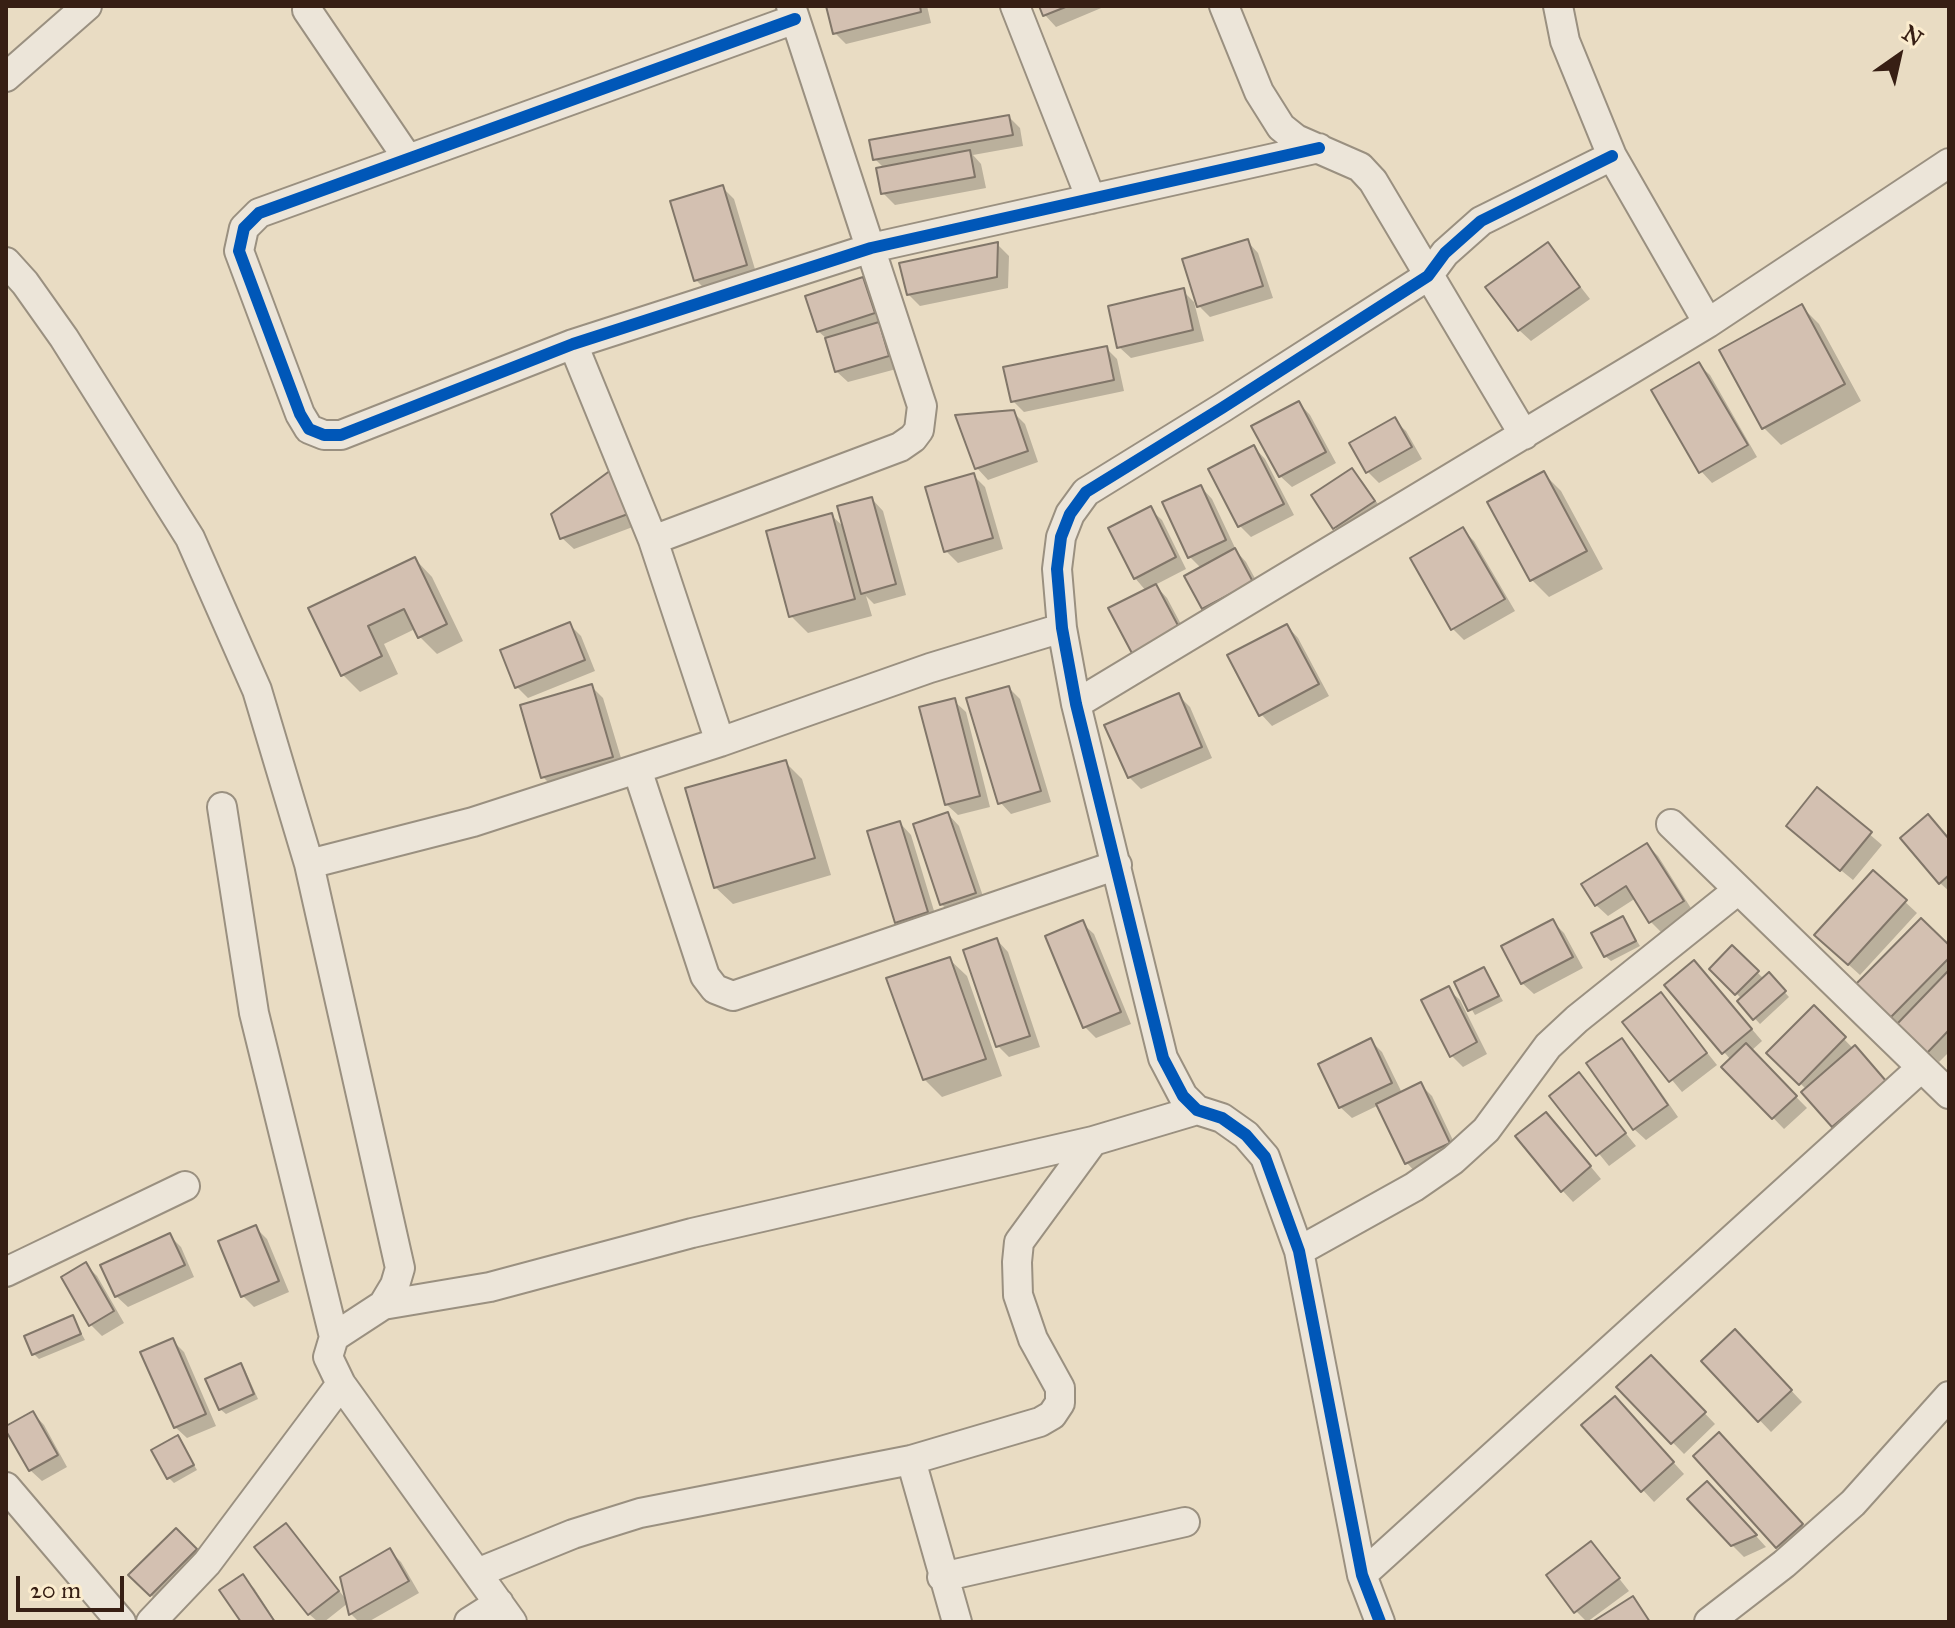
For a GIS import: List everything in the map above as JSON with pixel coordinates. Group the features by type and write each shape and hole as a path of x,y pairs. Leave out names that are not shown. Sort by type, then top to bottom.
{"street":[{"path":"6,77 87,6"},
{"path":"1015,6 1091,199"},
{"path":"1224,6 1259,92 1281,127 1296,139 1360,167 1373,181 1524,435"},
{"path":"1558,6 1565,41 1612,156 1708,323"},
{"path":"307,10 408,159"},
{"path":"653,540 900,447 919,430 922,406 871,248 793,13 259,213 244,228 239,251 300,414 309,429 324,435 341,435 573,344 871,248 1319,148"},
{"path":"1380,1622 1362,1575 1299,1251 1265,1157 1246,1135 1222,1118 1197,1110 1183,1096 1163,1058 1076,704 1062,628 1057,569 1061,537 1070,514 1086,492 1428,276 1445,253 1481,221 1612,156"},
{"path":"1076,704 1708,323 1949,163"},
{"path":"6,262 64,338 190,538 257,690 309,864 400,1268 395,1285 383,1305"},
{"path":"573,344 653,540 720,742"},
{"path":"309,864 473,822 720,742 930,668 1062,628"},
{"path":"637,769 705,976 715,989 733,996 1117,865"},
{"path":"222,807 254,1013 334,1337 328,1357 341,1384 506,1612 469,1622"},
{"path":"1671,824 1949,1094"},
{"path":"1299,1251 1414,1187 1453,1160 1486,1130 1548,1046 1577,1019 1738,890"},
{"path":"1362,1575 1921,1068"},
{"path":"334,1337 383,1305 490,1287 692,1233 1093,1141 1197,1110"},
{"path":"477,1573 573,1534 640,1513 911,1460 1040,1422 1052,1415 1060,1403 1060,1388 1033,1339 1018,1295 1019,1242 1093,1141"},
{"path":"6,1272 185,1186"},
{"path":"151,1622 207,1563 341,1384"},
{"path":"1709,1622 1784,1564 1853,1503 1949,1396"},
{"path":"911,1460 957,1622"},
{"path":"6,1487 121,1622"},
{"path":"942,1577 1185,1522"}],"building":[{"path":"826,6 920,6 921,12 833,34"},
{"path":"1039,6 1068,6 1043,16"},
{"path":"1009,115 1013,135 873,160 869,140"},
{"path":"970,150 975,177 881,194 876,168"},
{"path":"723,185 747,265 694,281 670,201"},
{"path":"1248,239 1263,286 1197,307 1182,259"},
{"path":"998,242 997,277 907,295 899,263"},
{"path":"1548,242 1580,287 1518,331 1485,287"},
{"path":"863,277 875,313 817,332 805,296"},
{"path":"1184,288 1193,330 1117,348 1108,306"},
{"path":"1802,304 1845,384 1762,429 1719,350"},
{"path":"879,322 889,356 835,372 825,338"},
{"path":"1107,346 1114,380 1011,402 1003,367"},
{"path":"1699,362 1748,445 1699,473 1651,390"},
{"path":"1299,401 1326,452 1279,477 1251,426"},
{"path":"1014,410 1028,451 975,469 955,415"},
{"path":"1395,417 1412,447 1366,473 1349,443"},
{"path":"1254,445 1284,504 1238,527 1208,469"},
{"path":"1352,468 1375,501 1333,529 1311,495"},
{"path":"611,470 628,514 560,539 551,514"},
{"path":"1544,471 1587,551 1530,581 1487,502"},
{"path":"974,473 993,538 944,552 925,487"},
{"path":"1201,485 1226,540 1188,558 1162,502"},
{"path":"872,497 896,584 861,594 837,506"},
{"path":"1151,506 1176,557 1134,579 1108,528"},
{"path":"832,513 855,599 789,617 766,531"},
{"path":"1463,527 1505,599 1451,630 1410,558"},
{"path":"1235,548 1253,582 1202,609 1184,576"},
{"path":"415,557 447,624 418,638 404,609 368,626 382,656 341,676 308,608"},
{"path":"1156,584 1182,633 1134,657 1108,608"},
{"path":"570,622 585,660 515,688 500,650"},
{"path":"1287,624 1319,684 1259,716 1227,655"},
{"path":"592,684 613,757 541,778 520,705"},
{"path":"1009,686 1041,791 998,804 966,698"},
{"path":"1179,693 1202,747 1128,778 1104,725"},
{"path":"955,698 980,796 945,805 919,707"},
{"path":"786,760 815,858 714,888 685,788"},
{"path":"1817,787 1872,832 1840,871 1786,826"},
{"path":"948,812 976,893 940,905 913,824"},
{"path":"1928,814 1949,839 1949,875 1939,884 1900,838"},
{"path":"900,821 928,912 895,923 867,831"},
{"path":"1647,843 1684,901 1649,923 1626,886 1595,906 1581,884"},
{"path":"1873,870 1907,900 1848,965 1814,935"},
{"path":"1623,916 1636,941 1604,957 1591,933"},
{"path":"1921,918 1949,945 1949,958 1890,1018 1855,985"},
{"path":"1553,919 1573,957 1521,984 1501,946"},
{"path":"1083,920 1121,1012 1083,1028 1045,936"},
{"path":"997,938 1030,1036 996,1047 963,950"},
{"path":"1732,945 1759,971 1735,995 1709,969"},
{"path":"950,957 986,1059 923,1080 886,978"},
{"path":"1694,960 1752,1029 1722,1054 1664,985"},
{"path":"1484,967 1499,996 1468,1011 1454,982"},
{"path":"1949,970 1949,1030 1927,1053 1897,1024"},
{"path":"1769,972 1786,991 1753,1020 1737,1001"},
{"path":"1449,986 1477,1042 1450,1057 1421,1000"},
{"path":"1661,992 1707,1053 1669,1082 1622,1022"},
{"path":"1814,1005 1846,1037 1799,1085 1766,1053"},
{"path":"1371,1038 1392,1083 1339,1108 1318,1064"},
{"path":"1622,1038 1668,1105 1633,1130 1586,1063"},
{"path":"1746,1043 1797,1096 1772,1119 1721,1067"},
{"path":"1855,1045 1886,1081 1832,1127 1801,1092"},
{"path":"1579,1072 1626,1133 1596,1156 1549,1096"},
{"path":"1421,1082 1450,1143 1405,1164 1376,1104"},
{"path":"1546,1112 1591,1166 1561,1192 1515,1136"},
{"path":"256,1225 279,1281 241,1297 218,1241"},
{"path":"170,1233 185,1265 115,1297 100,1265"},
{"path":"86,1262 114,1311 89,1326 61,1277"},
{"path":"73,1315 81,1334 32,1355 24,1336"},
{"path":"1735,1329 1792,1390 1758,1422 1701,1361"},
{"path":"173,1338 206,1414 174,1428 140,1352"},
{"path":"1651,1355 1706,1412 1671,1444 1616,1387"},
{"path":"241,1363 254,1394 219,1410 205,1379"},
{"path":"1615,1396 1674,1462 1641,1492 1581,1425"},
{"path":"33,1411 58,1455 29,1471 6,1426"},
{"path":"1719,1432 1803,1524 1776,1548 1693,1456"},
{"path":"178,1435 194,1465 167,1479 151,1450"},
{"path":"1707,1481 1757,1535 1731,1546 1687,1499"},
{"path":"286,1523 339,1591 308,1615 254,1547"},
{"path":"176,1528 197,1549 150,1596 128,1575"},
{"path":"1591,1541 1620,1578 1574,1613 1546,1575"},
{"path":"390,1548 409,1581 349,1615 340,1577"},
{"path":"243,1574 275,1622 241,1622 219,1590"},
{"path":"1633,1596 1650,1622 1592,1622"}],"cycle path":[{"path":"795,19 259,213 244,228 239,251 300,414 309,429 324,435 341,435 573,344 871,248 1319,148"},
{"path":"1380,1622 1362,1575 1299,1251 1265,1157 1246,1135 1222,1118 1197,1110 1183,1096 1163,1058 1076,704 1062,628 1057,569 1061,537 1070,514 1086,492 1428,276 1445,253 1481,221 1612,156"}]}
